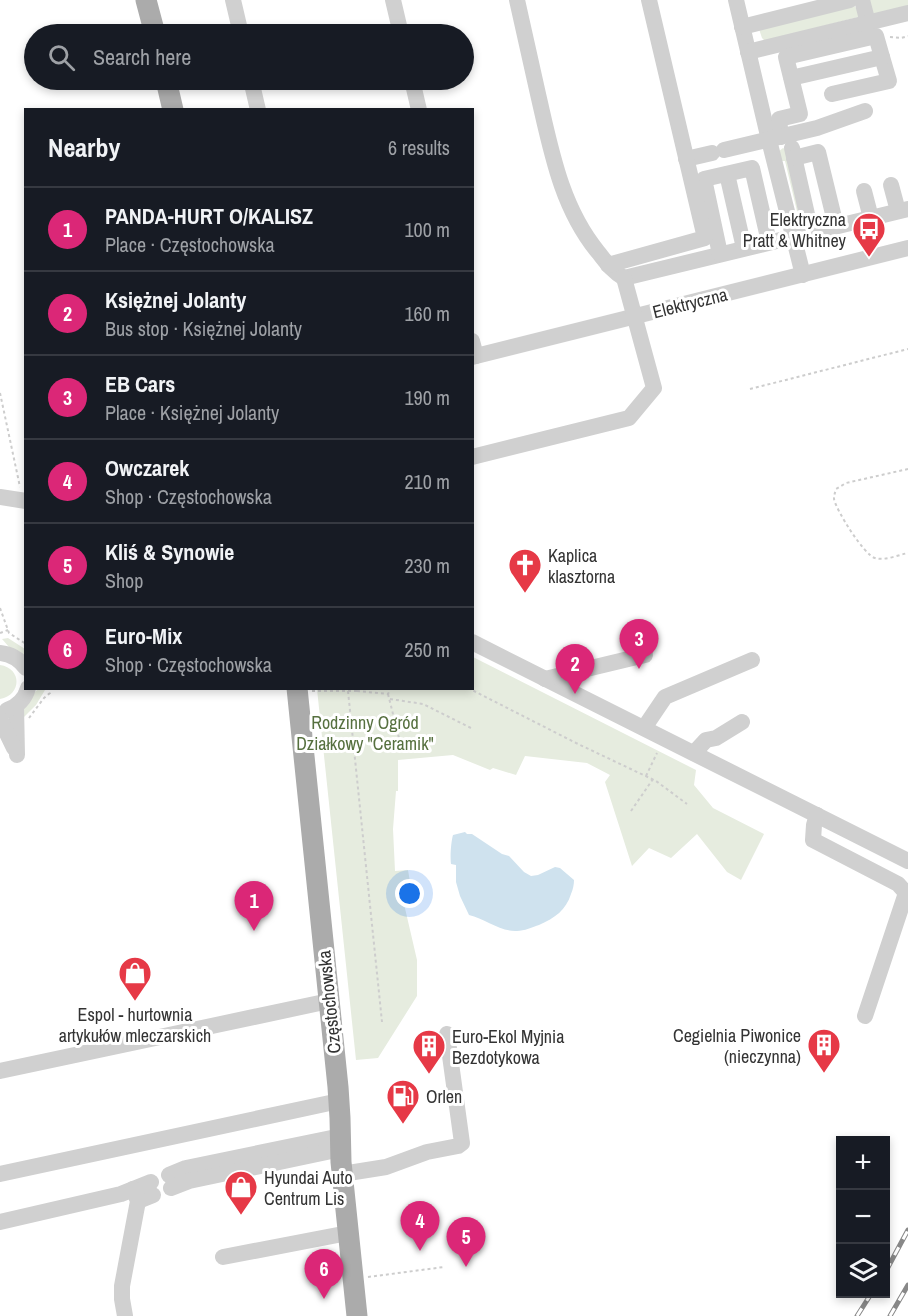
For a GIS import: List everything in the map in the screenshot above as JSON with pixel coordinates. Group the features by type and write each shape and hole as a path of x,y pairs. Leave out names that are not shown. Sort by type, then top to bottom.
{"main road":[{"path":"147,0 153,24"},
{"path":"168,90 173,108"},
{"name":"Częstochowska","path":"298,691 339,1101 342,1174 357,1316"}],"street":[{"path":"233,0 239,24"},
{"path":"393,0 399,24"},
{"path":"517,0 550,146 563,189 574,217 585,236 615,273 624,278 903,210 891,185"},
{"path":"608,265 705,238 649,0"},
{"path":"736,0 748,52 779,137 794,158 811,232"},
{"path":"742,27 850,0"},
{"path":"832,94 889,81 862,0"},
{"path":"804,275 794,236 779,137 779,119 800,114 786,57 872,29 908,14"},
{"path":"748,52 872,29"},
{"path":"791,78 882,57"},
{"path":"253,90 258,108"},
{"path":"414,90 419,108"},
{"path":"686,159 817,128 865,111"},
{"path":"794,158 818,152 836,226"},
{"path":"720,254 704,179 752,168 769,242"},
{"path":"727,174 744,248"},
{"path":"864,191 871,218"},
{"name":"Elektryczna","path":"474,351 634,317 908,248"},
{"path":"474,457 628,418 654,388 624,278"},
{"path":"0,497 24,501"},
{"path":"474,643 908,861"},
{"path":"1,650 16,657 24,666"},
{"path":"545,679 645,655"},
{"path":"644,728 665,697 752,660"},
{"path":"0,719 17,755 8,708 24,698 27,690"},
{"path":"694,753 706,740 716,738 742,722"},
{"path":"818,815 814,825 813,840 898,884 906,893 865,1016"},
{"path":"0,1071 329,1001"},
{"path":"342,1174 386,1167 462,1143 447,1034"},
{"path":"0,1174 339,1101"},
{"path":"170,1181 186,1168 341,1143"},
{"path":"0,1222 121,1194 144,1192 122,1286 125,1316"},
{"path":"223,1257 348,1233"}],"path":[{"path":"872,29 902,38 908,36"},
{"path":"750,389 908,349"},
{"path":"0,393 24,497"},
{"path":"908,470 846,483 836,489 834,499 843,517 869,555 885,558 908,553"},
{"path":"0,609 8,630 24,643"},
{"path":"0,633 8,630"},
{"path":"390,690 388,694 400,742"},
{"path":"472,690 653,779 687,804"},
{"path":"298,691 357,691 388,694"},
{"path":"348,691 382,1023"},
{"path":"390,699 423,704 471,728"},
{"path":"646,776 657,753"},
{"path":"631,811 653,779"},
{"path":"353,1279 444,1267"}],"green space":[{"path":"870,0 908,0 908,7 871,15"},
{"path":"853,4 862,16 765,41 759,29"},
{"path":"783,148 805,225 801,228 785,161 780,161 778,152"},
{"path":"8,638 24,648 24,658 9,647 2,639"},
{"name":"Rodzinny Ogród Działkowy \"Ceramik\"","path":"474,658 696,770 694,785 713,808 764,834 741,880 727,872 697,834 671,858 649,848 632,866 605,782 610,775 587,763 525,756 516,775 493,768 490,770 453,755 398,760 398,791 396,791 393,829 395,871 408,870 412,894 404,904 417,960 417,996 378,1058 356,1060 317,690 474,690"},
{"path":"0,665 12,671 16,682 12,692 0,699"},
{"path":"37,690 45,690 36,705 20,721 22,712"}],"water":[{"path":"465,832 509,856 531,876 555,867 560,868 574,880 569,900 563,909 545,922 517,931 505,929 469,915 456,882 456,865 451,864 453,835"}],"railway":[{"path":"890,1264 908,1230"},
{"path":"890,1316 908,1285"},
{"path":"857,1316 868,1298"}],"place":[{"name":"Elektryczna Pratt & Whitney","path":"869,258"},
{"name":"Kaplica klasztorna","path":"525,594"},
{"name":"EB Cars","path":"639,669"},
{"name":"Księżnej Jolanty","path":"575,694"},
{"name":"PANDA-HURT O/KALISZ","path":"254,931"},
{"name":"Espol - hurtownia artykułów mleczarskich","path":"135,1002"},
{"name":"Cegielnia Piwonice (nieczynna)","path":"824,1074"},
{"name":"Euro-Ekol Myjnia Bezdotykowa","path":"429,1075"},
{"name":"Orlen","path":"403,1125"},
{"name":"Hyundai Auto Centrum Lis","path":"241,1216"},
{"name":"Owczarek","path":"420,1251"},
{"name":"Kliś & Synowie","path":"466,1267"},
{"name":"Euro-Mix","path":"324,1299"}]}
